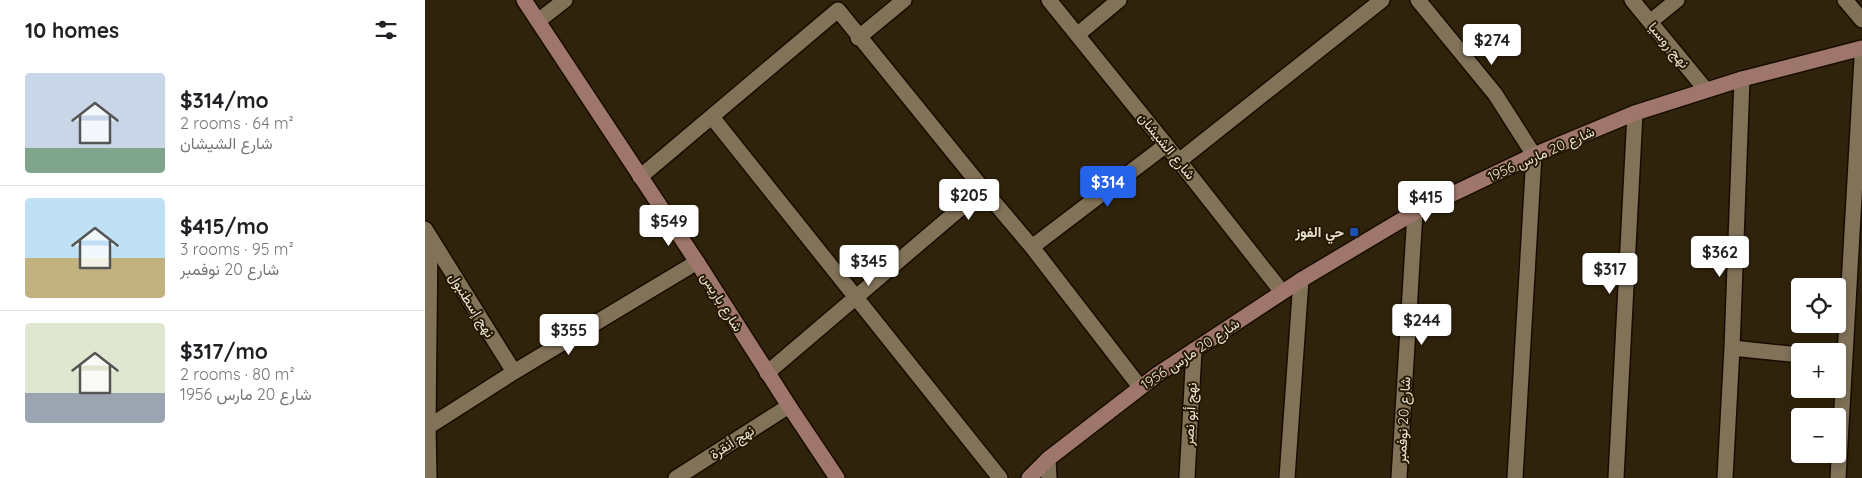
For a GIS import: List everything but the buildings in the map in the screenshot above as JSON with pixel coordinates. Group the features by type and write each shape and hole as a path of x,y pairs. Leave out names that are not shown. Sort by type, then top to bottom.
{"street":[{"name":"شارع باريس","path":"524,0 837,478"},
{"path":"537,21 565,0"},
{"path":"858,38 904,0"},
{"name":"شارع الشيشان","path":"1049,0 1283,292"},
{"path":"1077,35 1119,0"},
{"path":"1179,161 1382,0"},
{"path":"1418,0 1495,94 1534,155 1515,478"},
{"name":"نهج روسيا","path":"1632,0 1706,90"},
{"path":"1650,22 1677,0"},
{"path":"1845,0 1862,20"},
{"path":"640,177 712,117 833,5 858,38 1032,248 1140,387"},
{"name":"شارع 20 مارس 1956","path":"1029,478 1047,459 1140,387 1301,280 1415,212 1534,155 1635,113 1742,79 1862,48"},
{"path":"1843,343 1862,58"},
{"path":"1725,478 1742,79"},
{"path":"1616,478 1635,113"},
{"path":"712,117 857,296 1000,478"},
{"path":"1032,248 1166,145"},
{"path":"767,373 983,189"},
{"name":"شارع 20 نوفمبر","path":"1399,478 1415,212"},
{"name":"نهج إسطنبول","path":"427,233 514,372"},
{"name":"نهج إسطنبول","path":"427,233 429,478"},
{"path":"428,427 514,372 697,262"},
{"path":"1287,478 1301,280"},
{"path":"1732,348 1791,354"},
{"name":"نهج أبو نصر","path":"1187,478 1194,350"},
{"path":"1838,478 1841,398"},
{"name":"نهج أنقرة","path":"676,478 789,406"},
{"path":"1047,459 1049,478"}],"place":[{"name":"حي الفوز","path":"1354,232"}]}
